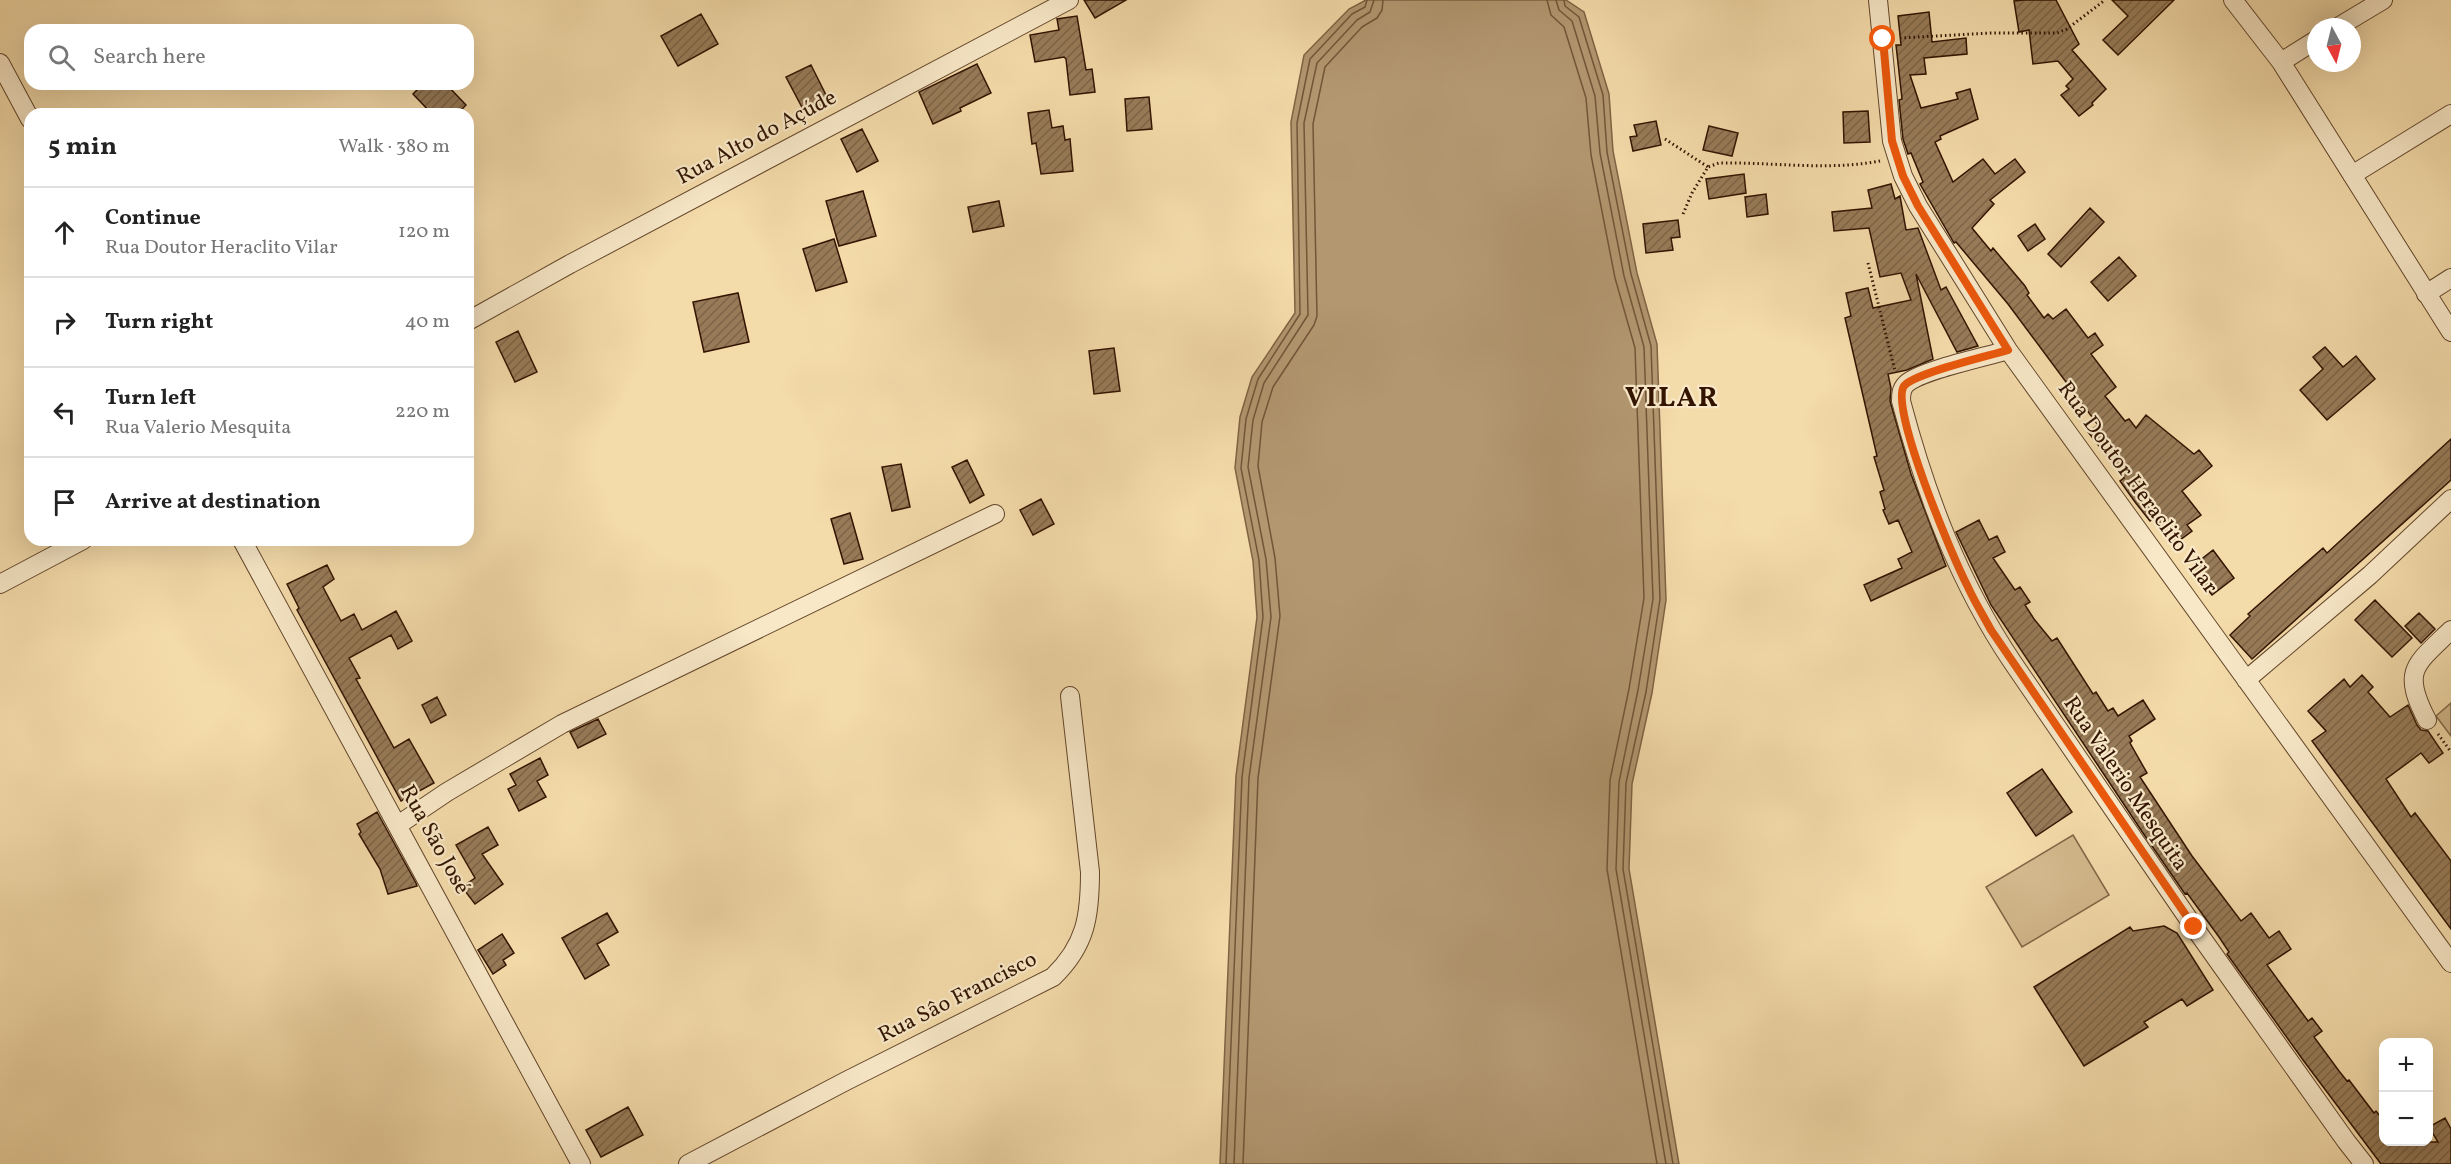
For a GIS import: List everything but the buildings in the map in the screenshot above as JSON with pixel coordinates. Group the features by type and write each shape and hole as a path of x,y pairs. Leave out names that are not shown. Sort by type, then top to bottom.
{"street":[{"name":"Rua Alto do Açúde","path":"474,318 570,264 1069,0"},
{"name":"Rua Doutor Heraclito Vilar","path":"1878,0 1892,141 1918,206 2008,350 2451,963"},
{"path":"2233,0 2281,62 2451,332"},
{"path":"2353,18 2383,0"},
{"path":"2281,62 2307,46"},
{"path":"0,63 24,108"},
{"path":"2352,175 2451,114"},
{"path":"2426,294 2451,278"},
{"path":"1902,394 1910,381 2008,350"},
{"name":"Rua Valerio Mesquita","path":"1902,394 1916,457 1940,526 1967,587 1991,630 2201,937 2364,1164"},
{"path":"2246,680 2370,575 2451,499"},
{"path":"398,825 447,792 562,724 995,514"},
{"path":"0,584 72,546"},
{"name":"Rua São José","path":"245,546 582,1164"},
{"path":"2427,720 2412,683 2414,671 2420,660 2451,630"},
{"name":"Rua Sâo Francisco","path":"688,1164 846,1081 1053,978 1068,963 1079,944 1087,922 1090,897 1090,872 1070,696"}],"path":[{"path":"1883,39 1992,33 2057,33 2067,29 2105,0"},
{"path":"1665,139 1708,167"},
{"path":"1683,214 1692,193 1708,167 1719,163 1862,164 1897,158"},
{"path":"1868,263 1892,363 1902,394"}],"shaded area":[{"path":"2451,703 2451,736 2436,716"},
{"path":"2073,835 2109,895 2022,947 1986,887"}],"water":[{"path":"1366,0 1566,0 1584,12 1609,94 1613,151 1637,273 1657,344 1666,600 1652,693 1632,784 1629,869 1679,1164 1220,1164 1236,776 1257,617 1253,561 1235,468 1240,417 1252,377 1295,313 1291,122 1304,55 1349,9"}],"district":[{"name":"VILAR","path":"1672,398"}],"route":[{"path":"1883,39 1892,141 1903,176 1918,206 2008,350 1910,381 1901,393 1901,401 1916,457 1940,526 1967,587 1991,630 2194,927"}]}
